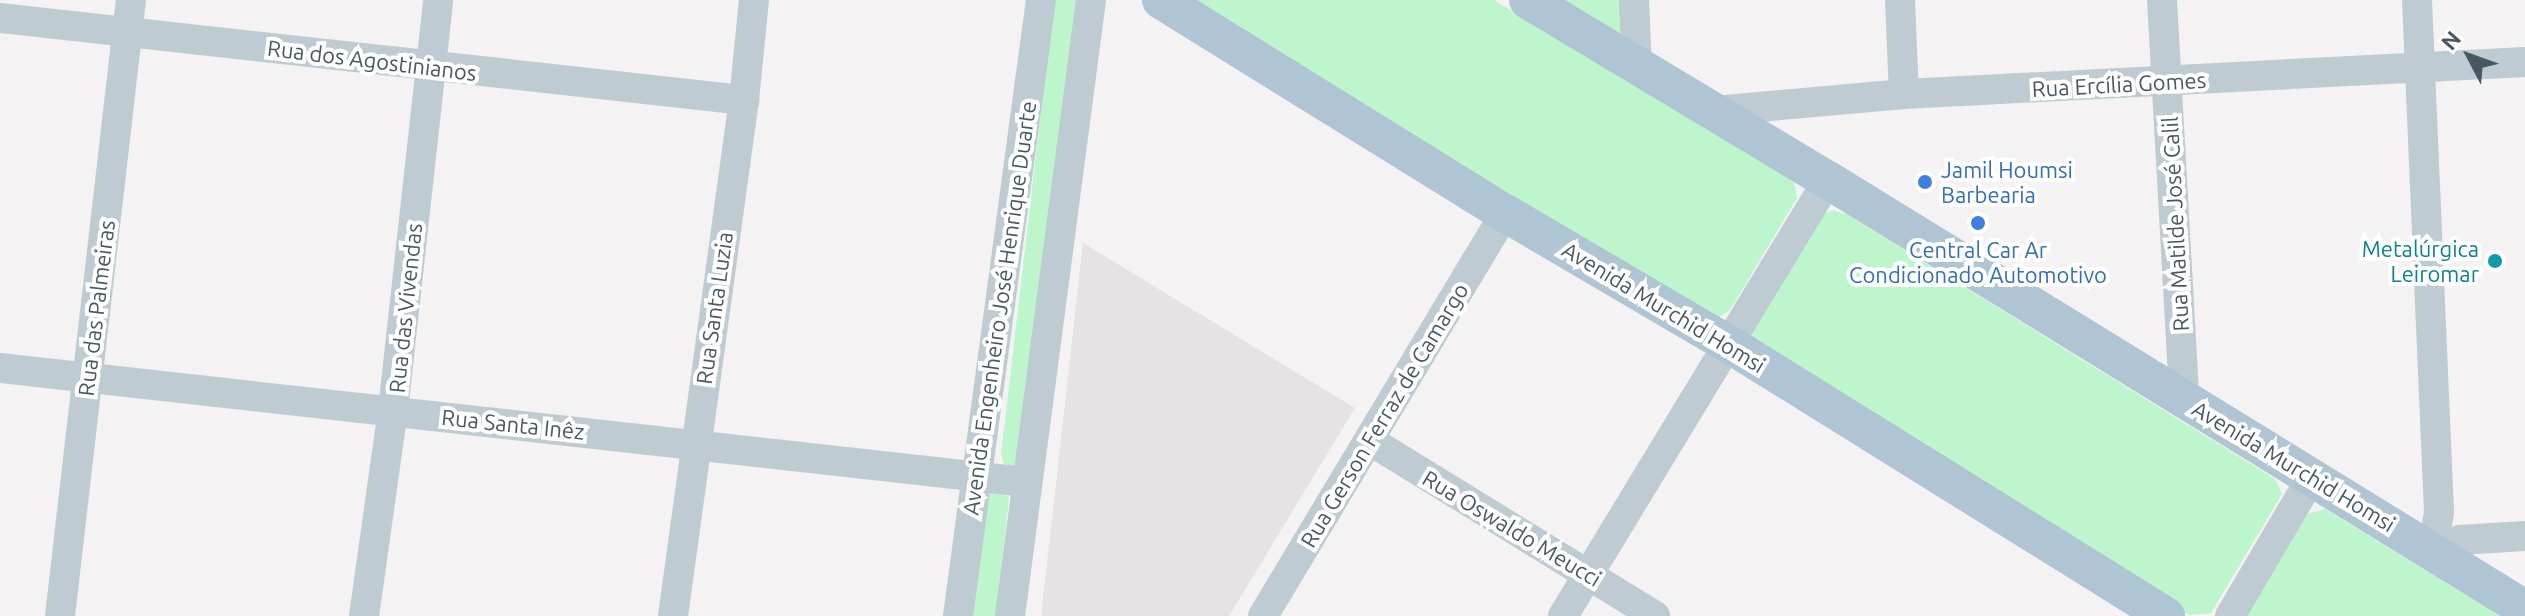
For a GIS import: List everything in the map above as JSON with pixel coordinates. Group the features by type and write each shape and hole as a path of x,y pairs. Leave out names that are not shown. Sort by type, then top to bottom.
{"main road":[{"name":"Avenida Murchid Homsi","path":"1161,0 1505,213 1727,343 2166,616"},
{"name":"Avenida Murchid Homsi","path":"1528,0 1828,180 2525,609"}],"street":[{"name":"Rua das Palmeiras","path":"60,616 131,0"},
{"name":"Rua das Vivendas","path":"364,616 393,410 438,0"},
{"name":"Rua Santa Luzia","path":"673,616 694,444 744,100 754,0"},
{"name":"Avenida Engenheiro José Henrique Duarte","path":"958,616 1041,0"},
{"path":"1010,616 1091,0"},
{"path":"1634,0 1637,65"},
{"path":"1900,0 1904,94"},
{"name":"Rua Matilde José Calil","path":"2162,0 2184,399"},
{"path":"2417,0 2439,512 2433,551"},
{"name":"Rua dos Agostinianos","path":"0,18 744,100"},
{"name":"Rua Ercília Gomes","path":"1714,111 1904,94 2525,62"},
{"path":"1563,616 1828,180"},
{"name":"Rua Gerson Ferraz de Camargo","path":"1263,616 1505,213"},
{"name":"Rua Santa Inêz","path":"0,368 694,444 975,479 1026,482"},
{"name":"Rua Oswaldo Meucci","path":"1369,440 1655,616"},
{"path":"2230,616 2312,477"},
{"path":"2433,551 2460,540 2525,536"}],"shaded area":[{"path":"1083,243 1355,408 1229,616 1041,616"}],"green space":[{"path":"1054,0 1081,0 1020,461 1013,467 1004,464 1001,455"},
{"path":"1191,0 1494,0 1794,181 1797,198 1730,310 1716,319"},
{"path":"1563,0 1624,0 1625,37"},
{"path":"1833,210 1848,215 2275,479 2282,494 2211,613 2189,615 1755,351 1746,338 1823,214"},
{"path":"992,492 1002,492 1009,498 996,616 971,616 984,497"},
{"path":"2325,509 2500,616 2244,616 2308,514"}],"place":[{"name":"Jamil Houmsi Barbearia","path":"1925,182"},
{"name":"Central Car Ar Condicionado Automotivo","path":"1978,223"},
{"name":"Metalúrgica Leiromar","path":"2495,261"}]}
